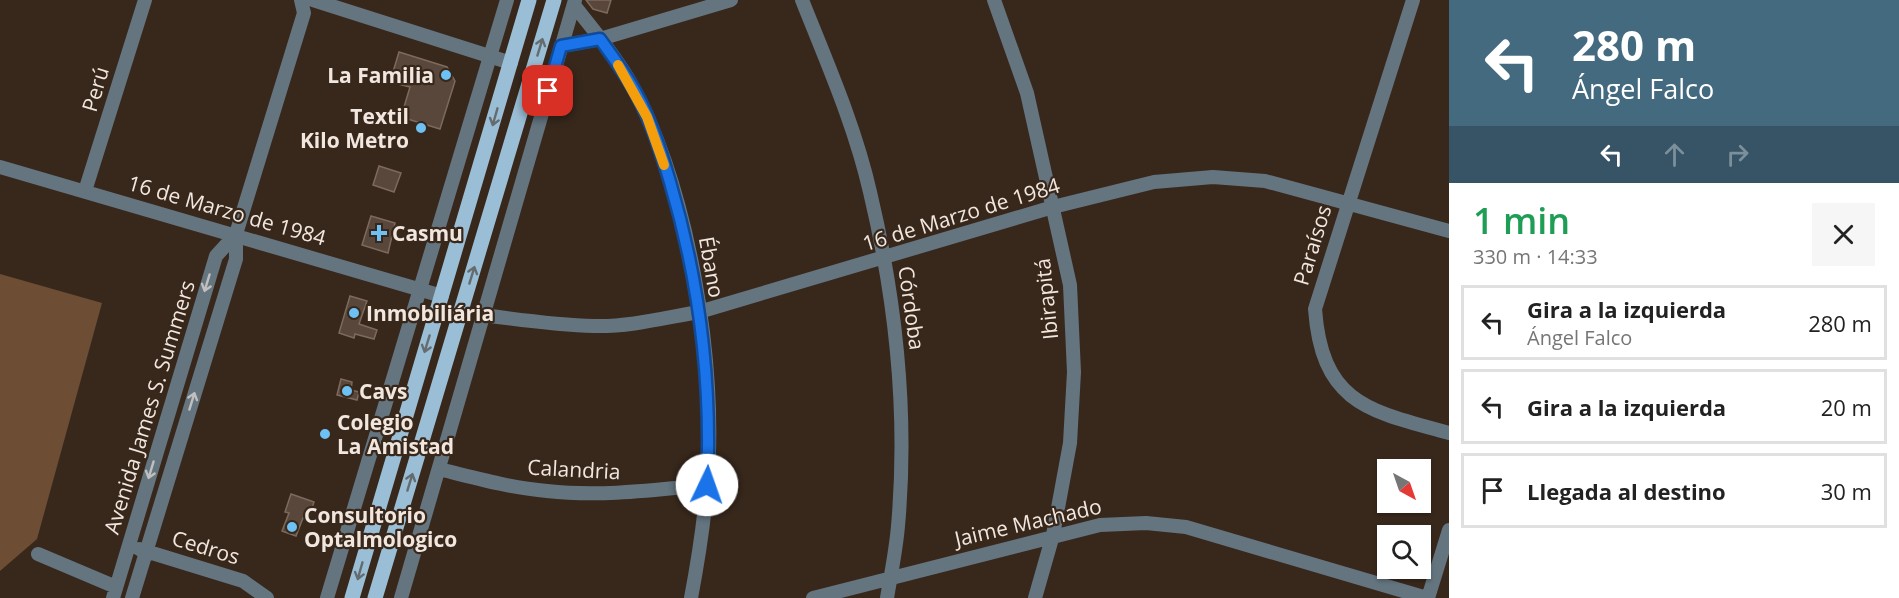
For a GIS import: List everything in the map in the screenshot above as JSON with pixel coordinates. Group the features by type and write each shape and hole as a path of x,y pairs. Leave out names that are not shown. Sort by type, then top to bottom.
{"main road":[{"path":"352,598 529,0"},
{"path":"375,598 554,0"}],"street":[{"name":"Perú","path":"85,191 145,0"},
{"path":"327,598 507,0"},
{"path":"561,46 600,39 731,0"},
{"name":"Córdoba","path":"802,0 842,102 867,180 898,347 902,438 898,527 887,598"},
{"name":"Ibirapitá","path":"994,0 1027,93 1070,285 1074,372 1070,443 1053,535 1035,598"},
{"name":"Paraísos","path":"1413,0 1347,201 1315,309 1317,334 1323,356 1350,397 1363,406 1449,433"},
{"path":"317,1 511,63"},
{"name":"Avenida James S. Summers","path":"132,598 236,259 236,234 302,7 317,1"},
{"path":"401,598 574,3"},
{"name":"Ébano","path":"574,3 630,81 663,160 685,233 699,312 708,390 707,485 691,598"},
{"name":"16 de Marzo de 1984","path":"0,167 236,234 442,296"},
{"name":"16 de Marzo de 1984","path":"484,315 551,324 596,326 639,323 699,312 1053,207 1154,182 1213,177 1265,181 1347,201 1449,231"},
{"name":"Avenida James S. Summers","path":"115,592 216,256 236,234"},
{"name":"Calandria","path":"440,469 507,485 590,494 707,485"},
{"name":"Jaime Machado","path":"813,598 1053,535 1100,525 1146,523 1186,527 1427,598"},
{"path":"1427,598 1449,530"},
{"name":"Cedros","path":"129,546 243,580 267,598"},
{"path":"38,554 115,592"}],"shaded area":[{"path":"0,274 102,303 37,539 0,571"}],"building":[{"path":"586,0 611,0 607,13 593,9"},
{"path":"399,52 447,67 455,81 440,129 401,117 410,87 390,82"},
{"path":"379,166 401,173 394,192 373,185"},
{"name":"Casmu","path":"371,216 395,223 388,253 362,245"},
{"name":"Inmobiliária","path":"350,296 367,301 359,324 377,330 374,339 355,334 354,338 339,333"},
{"name":"Cavs","path":"341,379 352,382 351,390 359,392 357,400 337,395"},
{"path":"291,494 314,502 308,520 303,518 296,536 282,531 289,513 285,512"}],"slow traffic":[{"path":"618,65 630,81 647,117 664,165"}],"place":[{"name":"La Familia","path":"446,75"},
{"name":"Textil Kilo Metro","path":"421,128"},
{"name":"Casmu","path":"379,233"},
{"name":"Inmobiliária","path":"354,313"},
{"name":"Cavs","path":"347,391"},
{"name":"Colegio La Amistad","path":"325,434"},
{"name":"Consultorio Optalmologico","path":"292,527"}],"route":[{"path":"548,91 561,46 600,39 630,81 647,117 663,160 685,233 699,312 708,390 707,485"}]}
